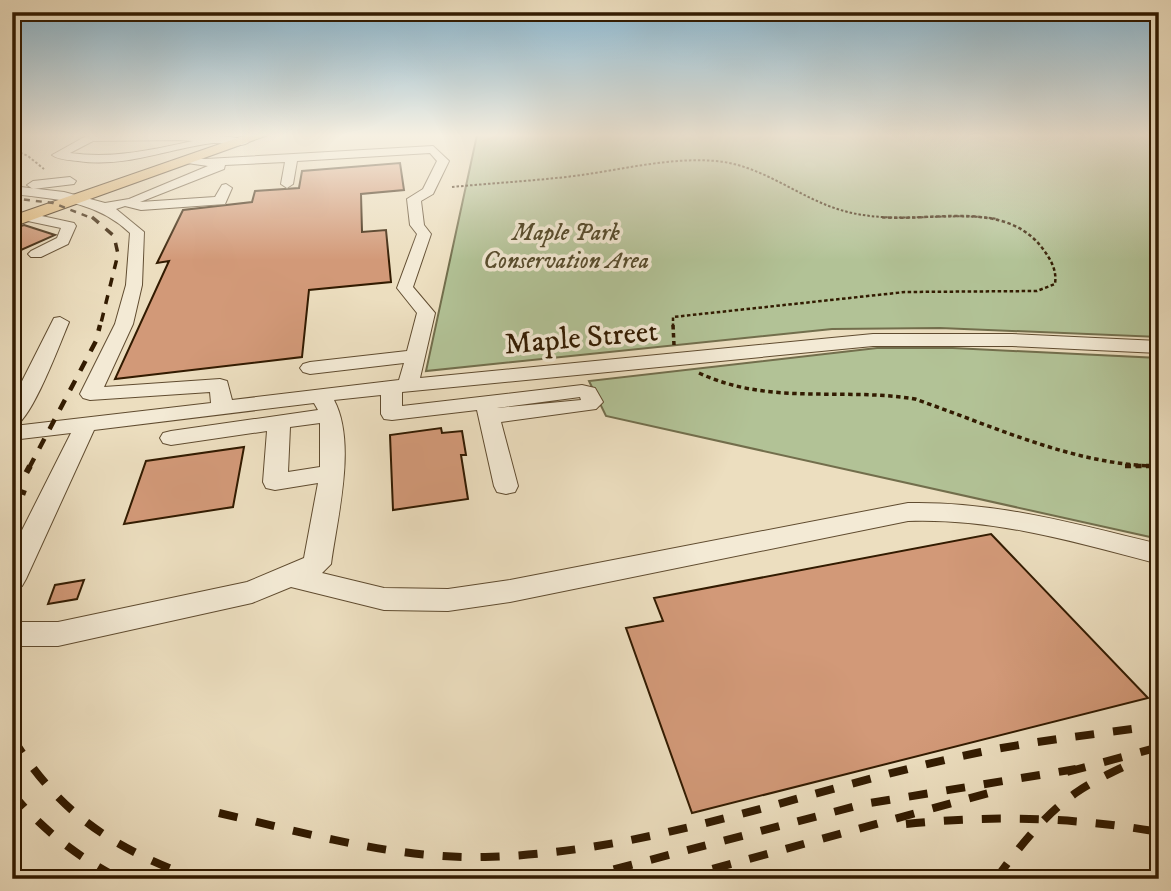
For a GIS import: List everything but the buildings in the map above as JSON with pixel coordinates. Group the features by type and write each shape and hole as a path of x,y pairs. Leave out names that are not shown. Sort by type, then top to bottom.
{"main road":[{"path":"18,217 52,209 146,177"}],"street":[{"path":"116,204 190,177"},
{"path":"287,184 288,177"},
{"path":"435,177 428,191 414,199 417,225 424,234 405,288 426,313 415,356 400,386 392,414 487,410"},
{"path":"12,189 70,181"},
{"path":"12,189 141,206 220,201 226,188"},
{"path":"116,204 137,232 134,285 124,324 90,394 220,385 222,408"},
{"path":"18,217 69,226 63,241 36,254"},
{"path":"12,420 34,382 60,322"},
{"name":"Maple Street","path":"12,433 222,408 326,406 400,386 478,377 904,339 1012,340 1159,347"},
{"path":"310,368 415,356"},
{"path":"478,377 506,486"},
{"path":"12,634 58,634 252,592 317,564 332,473 326,406 279,423 171,438"},
{"path":"279,423 275,482 332,473"},
{"path":"12,579 85,426"},
{"path":"289,576 384,599 448,600 510,591 908,512 941,509 1002,515 1159,554"}],"path":[{"path":"452,187 570,177"},
{"path":"766,177 819,202 854,214 893,218 984,218 1009,221 1024,229 1037,241 1054,265 1057,276 1055,284 1037,291 905,292 673,317 675,358 706,378 727,386 814,396 915,398 1086,458 1126,466 1159,466"}],"green space":[{"name":"Maple Park Conservation Area","path":"468,177 1159,177 1159,337 940,328 832,329 426,371"},
{"path":"877,348 953,348 1159,358 1159,539 606,416 589,381"}],"railway":[{"path":"12,198 53,203 94,219"},
{"path":"92,217 114,236 118,254 100,327"},
{"path":"29,468 96,341 100,325"},
{"path":"12,499 30,466"},
{"path":"12,523 24,490"},
{"path":"219,813 350,843 417,854 485,857 548,853 673,831 981,752 1159,725"},
{"path":"12,737 49,787 91,826 140,855 198,879"},
{"path":"1067,772 1159,747"},
{"path":"1045,820 1077,792 1139,759"},
{"path":"577,879 864,804 1076,769"},
{"path":"676,879 996,791"},
{"path":"12,793 62,842 120,879"},
{"path":"906,824 969,819 1045,820"},
{"path":"996,879 1045,820"},
{"path":"1045,820 1096,823 1159,832"}]}
